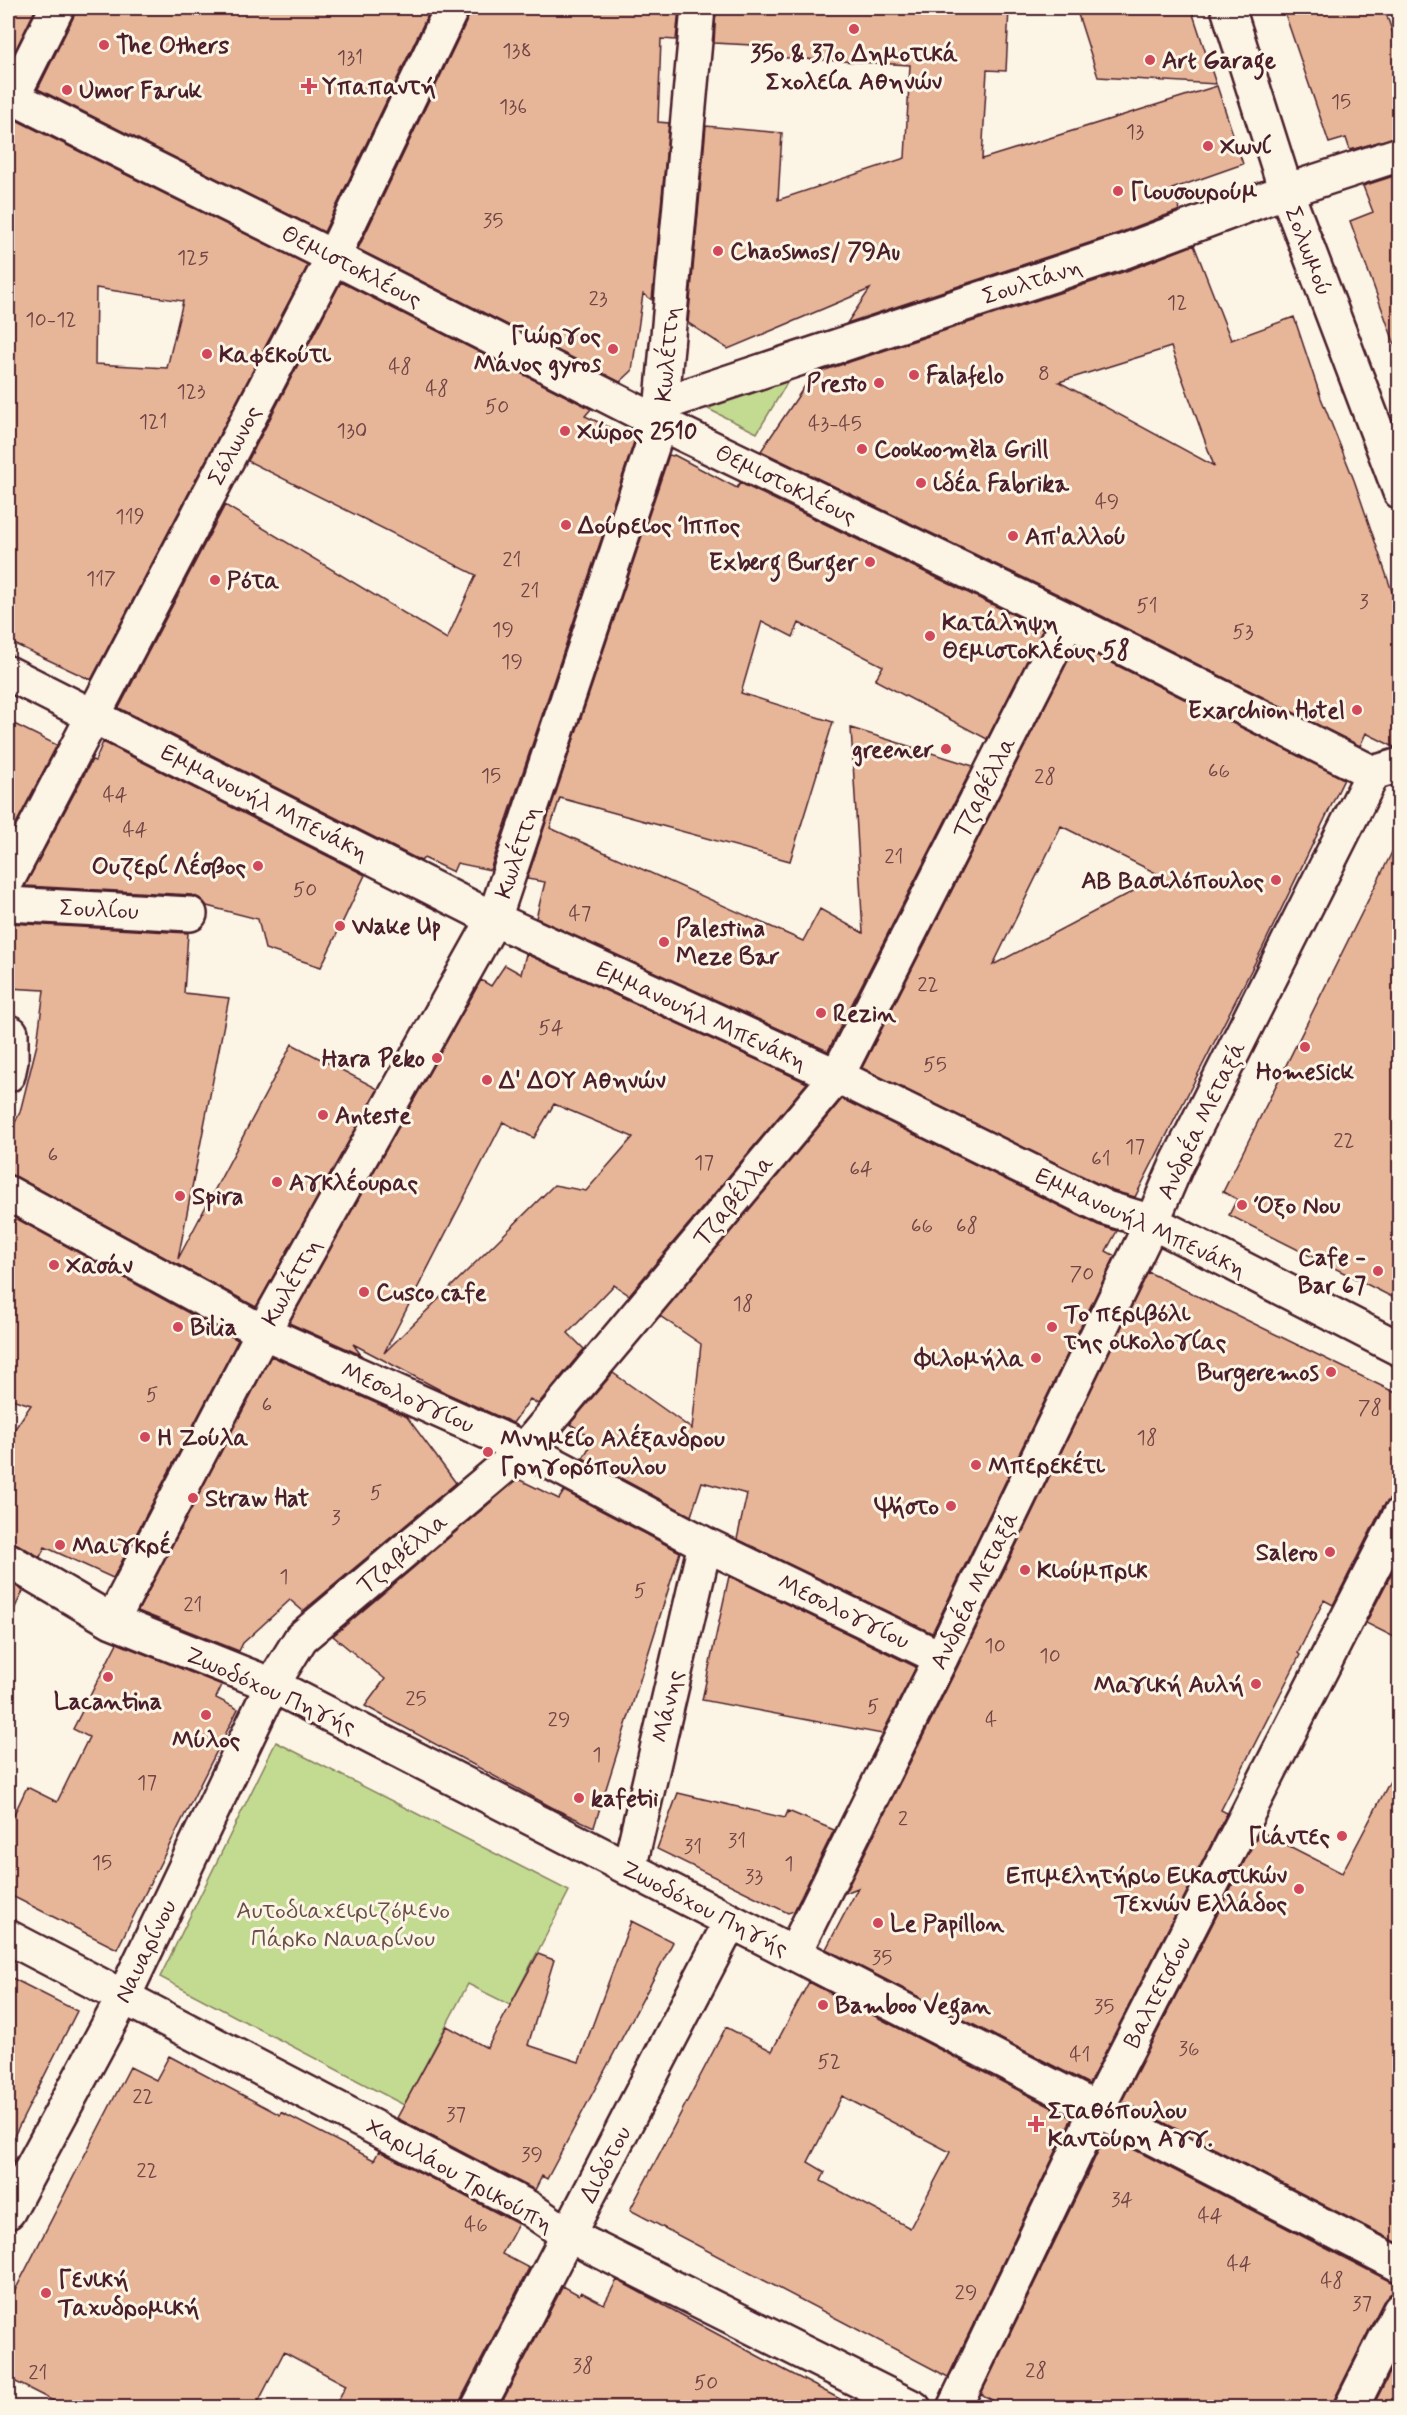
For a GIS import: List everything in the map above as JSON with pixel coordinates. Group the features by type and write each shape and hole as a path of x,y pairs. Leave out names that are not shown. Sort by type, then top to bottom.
{"street":[{"path":"10,97 57,8"},
{"name":"Σόλωνος","path":"8,879 333,257 452,8"},
{"name":"Κωλέττη","path":"112,1621 263,1332 494,919 661,413 698,8"},
{"name":"Σολωμού","path":"1228,8 1286,191 1400,492"},
{"name":"Θεμιστοκλέους","path":"10,97 333,257 661,413 1068,620 1386,769"},
{"name":"Σουλτάνη","path":"661,413 1125,251 1286,191 1400,154"},
{"name":"Τζαβέλλα","path":"272,1685 301,1638 525,1449 837,1076 1068,620"},
{"name":"Εμμανουήλ Μπενάκη","path":"8,673 494,919 837,1076 1106,1208 1152,1222 1400,1349"},
{"name":"Ανδρέα Μεταξά","path":"794,1953 941,1658 1152,1222 1177,1164 1386,769"},
{"name":"Σουλίου","path":"8,904 190,914"},
{"path":"8,1032 11,1034 11,1061 8,1075"},
{"name":"Μεσολογγίου","path":"8,1193 263,1332 525,1449 705,1544 941,1658"},
{"name":"Βαλτετσίου","path":"954,2408 1098,2109 1400,1515"},
{"name":"Μάνης","path":"629,1869 705,1544"},
{"name":"Ζωοδόχου Πηγής","path":"8,1560 112,1621 272,1685 1400,2265"},
{"name":"Ναυαρίνου","path":"8,2212 123,1998 272,1685"},
{"name":"Διδότου","path":"478,2408 732,1921"},
{"name":"Χαριλάου Τρικούπη","path":"8,1937 527,2207 568,2235 914,2408"},
{"path":"1351,2408 1400,2310"}],"green space":[{"path":"793,373 757,433 702,406"},
{"name":"Αυτοδιαχειριζόμενο Πάρκο Ναυαρίνου","path":"276,1742 569,1891 510,2005 468,1984 404,2105 160,1977"}],"building":[{"path":"8,8 36,8 8,65"},
{"path":"76,8 431,8 324,232 38,89"},
{"path":"471,8 679,8 676,40 661,39 658,122 669,123 652,300 643,294 632,371 620,382 358,249"},
{"path":"716,8 1009,8 1006,71 987,70 982,159 1217,86 1243,164 1172,189 1180,210 1119,233 847,323 870,289 728,349 688,323 706,126 782,133 778,200 905,158 910,65 771,57 771,46 714,43"},
{"name":"Art Garage","path":"1076,8 1191,8 1216,84 1098,77"},
{"path":"1283,8 1384,8 1400,53 1400,136 1350,150 1346,138 1329,143"},
{"path":"8,116 308,265 91,680 8,641","holes":["96,288 183,301 167,368 95,364"]},
{"path":"1400,174 1400,344 1395,345 1350,221 1373,212 1363,186"},
{"path":"1194,245 1231,340 1294,317 1321,398 1354,480 1400,615 1400,747 1394,747 1366,733 1360,746 1076,603 761,451 813,374 1132,269","holes":["1171,347 1214,466 1059,382"]},
{"path":"341,282 591,409 585,416 635,439 490,870 457,863 453,872 424,858 421,861 119,708 225,505 447,639 476,575 248,461"},
{"path":"669,455 674,455 737,488 740,483 1043,629 987,739 875,680 883,666 799,623 793,637 762,621 741,693 833,722 790,861 560,798 550,828 803,941 820,909 863,933 851,728 973,766 828,1051 536,918 545,882 527,879"},
{"path":"1076,645 1344,779 1262,949 1135,1197 1113,1191 862,1068","holes":["1061,826 1162,876 993,965"]},
{"path":"8,721 57,745 8,839"},
{"path":"103,742 365,875 321,967 265,949 258,919 207,906 201,899 192,895 25,886 92,760 95,761"},
{"path":"1400,836 1400,1301 1229,1215 1237,1199 1223,1192"},
{"path":"8,923 188,933 184,993 229,998 178,1259 292,1044 378,1089 256,1307 8,1174 8,1138 20,1112 37,1044 44,990 8,988"},
{"path":"526,954 807,1083 629,1295 614,1285 568,1333 584,1349 538,1404 530,1399 513,1423 446,1393 353,1344 361,1355 289,1323 481,980 491,986 505,965 521,974","holes":["554,1104 633,1137 586,1191 554,1185 384,1353 503,1122 534,1138"]},
{"path":"842,1099 1098,1225 1117,1231 1106,1251 1115,1256 932,1633 737,1539 747,1494 702,1482 691,1516 583,1458 594,1439 570,1424 613,1373 692,1429 701,1344 660,1316"},
{"path":"8,1214 238,1340 113,1578 45,1547 40,1557 8,1541 8,1439 31,1405 8,1398"},
{"path":"1148,1272 1400,1395 1400,1496 1390,1499 1383,1506 1333,1605 1324,1600 1298,1653 1300,1655 1221,1810 1227,1813 1089,2084 826,1949 858,1888 845,1893 958,1666"},
{"path":"271,1356 407,1417 456,1483 303,1611 290,1600 243,1643 239,1651 138,1611"},
{"path":"518,1479 559,1499 564,1491 680,1552 594,1827 555,1809 365,1706 385,1679 333,1636"},
{"path":"1400,1557 1400,1640 1366,1623"},
{"path":"729,1576 916,1667 882,1734 702,1700"},
{"path":"8,1581 23,1591 8,1622"},
{"path":"117,1643 222,1685 216,1698 238,1709 117,1949 8,1894 8,1827 27,1787 57,1802 89,1737 73,1729"},
{"path":"1400,1762 1400,2244 1122,2101 1260,1831 1342,1873"},
{"path":"678,1793 785,1818 788,1811 834,1830 794,1911 788,1913 657,1849"},
{"path":"631,1921 673,1942 547,2179 542,2176 535,2190 397,2118 447,2026 487,2048 538,1954 554,1960 528,2045 579,2062"},
{"path":"8,1976 77,2011 8,2148"},
{"path":"809,1982 1072,2118 948,2377 630,2210 726,2027 772,2051","holes":["842,2096 950,2152 910,2228 821,2181 825,2172 808,2162"]},
{"path":"169,2056 280,2115 281,2112 374,2160 379,2151 518,2224 502,2254 529,2268 461,2399 459,2408 334,2408 346,2385 284,2352 255,2408 65,2407 8,2378 8,2304 130,2067 156,2080"},
{"path":"1106,2135 1391,2282 1400,2283 1400,2291 1390,2294 1383,2302 1334,2400 1333,2408 1006,2408 981,2394"},
{"path":"617,2280 857,2408 499,2408 563,2286 579,2295 581,2292 604,2304"},
{"path":"1400,2353 1400,2408 1372,2408"}],"place":[{"name":"35ο & 37ο Δημοτικά Σχολεία Αθηνών","path":"854,29"},
{"name":"The Οthers","path":"104,45"},
{"name":"Art Garage","path":"1150,60"},
{"name":"Υπαπαντή","path":"309,86"},
{"name":"Umor Faruk","path":"67,90"},
{"name":"Χωνί","path":"1208,146"},
{"name":"Γιουσουρούμ","path":"1118,191"},
{"name":"Chaosmos/ 79Au","path":"718,251"},
{"name":"Γιώργος Μάνος gyros","path":"613,349"},
{"name":"Καφεκούτι","path":"207,354"},
{"name":"Falafelo","path":"914,375"},
{"name":"Presto","path":"879,383"},
{"name":"Χώρος 2510","path":"565,431"},
{"name":"Cookoomèla Grill","path":"862,449"},
{"name":"ιδέα Fabrika","path":"921,483"},
{"name":"Δούρειος Ίππος","path":"566,525"},
{"name":"Απ'αλλού","path":"1013,536"},
{"name":"Exberg Burger","path":"870,562"},
{"name":"Ρότα","path":"215,580"},
{"name":"Κατάληψη Θεμιστοκλέους 58","path":"930,636"},
{"name":"Exarchion Hotel","path":"1357,710"},
{"name":"greener","path":"946,749"},
{"name":"Ουζερί Λέσβος","path":"258,866"},
{"name":"ΑΒ Βασιλόπουλος","path":"1276,880"},
{"name":"Wake Up","path":"340,926"},
{"name":"Palestina Meze Bar","path":"664,942"},
{"name":"Rezin","path":"821,1013"},
{"name":"Homesick","path":"1305,1047"},
{"name":"Hara Peko","path":"437,1058"},
{"name":"Δ' ΔΟΥ Αθηνών","path":"487,1080"},
{"name":"Anteste","path":"323,1115"},
{"name":"Αγκλέουρας","path":"277,1182"},
{"name":"Spira","path":"180,1196"},
{"name":"Όξο Νου","path":"1242,1205"},
{"name":"Χασάν","path":"54,1265"},
{"name":"Cafe - Bar 67","path":"1378,1271"},
{"name":"Cusco cafe","path":"364,1292"},
{"name":"Bilia","path":"178,1327"},
{"name":"Το περιβόλι της οικολογίας","path":"1052,1327"},
{"name":"Φιλομήλα","path":"1036,1358"},
{"name":"Burgeremos","path":"1331,1372"},
{"name":"Η Ζούλα","path":"145,1437"},
{"name":"Μνημείο Αλέξανδρου Γρηγορόπουλου","path":"488,1452"},
{"name":"Μπερεκέτι","path":"976,1465"},
{"name":"Straw Hat","path":"193,1498"},
{"name":"Ψήστο","path":"951,1506"},
{"name":"Μαιγκρέ","path":"60,1545"},
{"name":"Salero","path":"1330,1552"},
{"name":"Κιούμπρικ","path":"1025,1570"},
{"name":"Lacantina","path":"108,1677"},
{"name":"Μαγική Αυλή","path":"1256,1684"},
{"name":"Μύλος","path":"206,1715"},
{"name":"kafetii","path":"579,1798"},
{"name":"Γιάντες","path":"1342,1836"},
{"name":"Επιμελητήριο Εικαστικών Τεχνών Ελλάδος","path":"1299,1889"},
{"name":"Le Papillon","path":"878,1923"},
{"name":"Bamboo Vegan","path":"823,2005"},
{"name":"Σταθόπουλου Καντούρη Αγγ.","path":"1036,2124"},
{"name":"Γενική Ταχυδρομική","path":"46,2293"}]}
